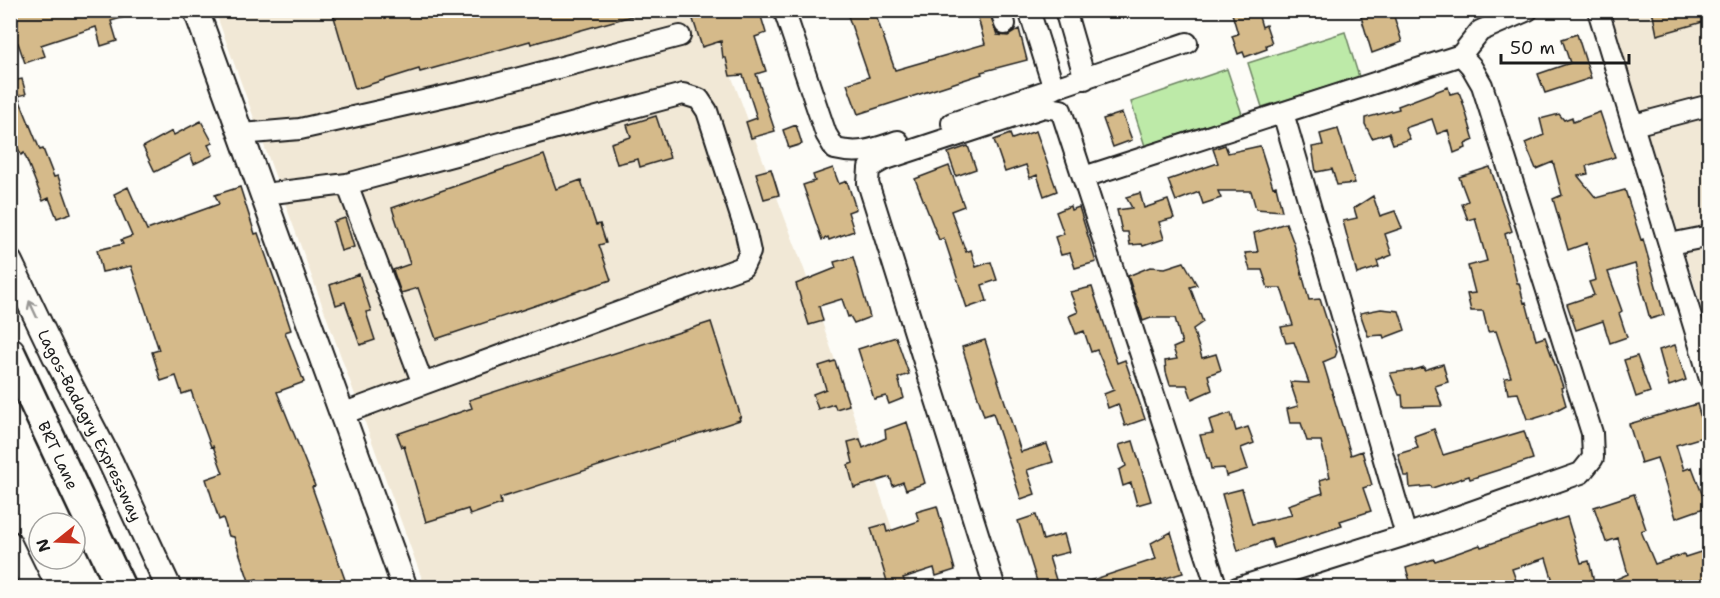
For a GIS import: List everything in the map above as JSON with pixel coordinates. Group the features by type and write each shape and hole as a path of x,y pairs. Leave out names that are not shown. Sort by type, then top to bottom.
{"highway":[{"path":"10,352 120,588"},
{"path":"46,427 136,588"}],"main road":[{"path":"186,10 394,588"},
{"path":"196,10 405,588"},
{"name":"Lagos-Badagry Expressway","path":"10,262 55,356 110,461 169,588"}],"street":[{"path":"784,10 826,134 835,149 852,153 867,151 1187,43"},
{"path":"1029,10 1054,89"},
{"path":"1065,10 1085,79"},
{"path":"1084,177 1461,55 1480,32 1528,10"},
{"path":"1598,10 1710,379"},
{"path":"242,134 300,129 485,87 680,36"},
{"path":"1236,588 1406,535 1581,473 1593,458 1592,433 1482,85 1461,55"},
{"path":"264,194 347,184 683,94 699,99 707,111 745,229 750,252 742,267 342,414"},
{"path":"1634,125 1710,105"},
{"path":"995,588 868,183 869,168 883,159 1044,107 1061,110 1216,588"},
{"path":"1284,113 1406,535"},
{"path":"347,184 423,384"},
{"path":"1670,244 1710,236"},
{"name":"BRT Lane","path":"10,358 120,588"},
{"path":"10,541 33,588"}],"shaded area":[{"path":"215,11 707,11 804,269 912,587 425,587"},
{"path":"1611,11 1709,11 1709,331 1624,57"}],"green space":[{"path":"1345,32 1359,77 1262,107 1248,63"},
{"path":"1227,69 1242,114 1145,146 1131,102"}],"building":[{"path":"10,10 81,10 83,15 98,10 134,10 135,14 111,21 117,41 101,46 96,27 41,45 45,56 25,63 18,43 10,45"},
{"path":"332,10 638,10 639,14 531,44 530,41 420,72 419,69 355,89"},
{"path":"690,10 748,10 750,17 760,13 766,33 755,37 766,71 756,74 775,131 751,138 746,122 757,118 743,75 730,76 726,58 723,58 721,41 702,47"},
{"path":"846,10 874,10 895,70 985,44 976,10 989,10 997,35 1008,36 1019,29 1027,60 981,72 982,74 858,114 847,84 869,77"},
{"path":"1231,10 1257,10 1262,27 1266,25 1272,43 1266,45 1267,49 1245,57 1243,52 1238,54 1232,36 1238,34"},
{"path":"1359,10 1392,10 1402,42 1372,53"},
{"path":"1652,10 1710,10 1710,20 1657,35"},
{"path":"1577,34 1591,78 1545,93 1538,74 1570,63 1562,39"},
{"path":"10,79 12,81 22,79 26,94 18,96 40,150 43,149 54,177 58,176 71,213 57,218 49,198 43,201 24,153 21,155 10,129"},
{"path":"1448,87 1450,94 1459,92 1474,140 1465,144 1466,148 1454,153 1448,130 1437,134 1432,119 1405,128 1410,139 1393,144 1389,133 1372,138 1365,124 1365,118 1399,109 1398,106"},
{"path":"1600,112 1615,157 1586,166 1588,174 1578,176 1596,198 1625,190 1641,240 1643,239 1664,315 1650,319 1635,264 1608,272 1622,311 1619,313 1627,337 1610,343 1603,321 1576,330 1567,304 1594,295 1589,282 1596,280 1587,243 1568,250 1553,199 1562,195 1553,162 1536,169 1525,143 1544,135 1540,119 1559,114 1564,120 1572,117 1573,122"},
{"path":"1122,113 1132,140 1113,147 1103,119"},
{"path":"656,116 670,158 640,167 638,159 617,164 611,143 631,137 627,125"},
{"path":"201,121 213,143 208,145 213,155 194,164 190,154 155,172 143,147 172,131 174,135"},
{"path":"796,125 802,144 789,148 783,130"},
{"path":"1338,129 1355,183 1337,185 1332,169 1316,172 1312,147 1323,145 1320,134"},
{"path":"1036,131 1057,191 1044,196 1037,175 1030,178 1026,165 1005,172 994,140 1010,134 1012,139"},
{"path":"1225,145 1228,153 1260,146 1273,187 1276,186 1282,211 1256,209 1251,191 1218,191 1221,198 1203,204 1199,192 1176,201 1168,180 1218,163 1213,149"},
{"path":"968,146 976,169 956,176 948,153"},
{"path":"544,155 556,189 581,180 596,225 600,224 606,243 599,245 611,280 436,339 418,288 401,293 393,270 410,264 392,208"},
{"path":"949,166 964,206 951,211 966,252 971,250 976,267 991,262 997,280 982,285 987,301 967,308 944,238 939,240 915,179"},
{"path":"1490,167 1512,231 1505,234 1517,283 1519,283 1524,303 1526,302 1536,340 1545,337 1563,387 1561,388 1566,405 1533,419 1527,419 1518,393 1508,394 1505,378 1511,377 1496,331 1488,332 1483,311 1471,311 1467,294 1475,293 1468,266 1487,261 1475,218 1468,220 1462,204 1468,201 1459,177"},
{"path":"833,168 839,184 847,181 856,209 848,212 854,231 829,240 828,237 822,240 803,185 815,181 813,175"},
{"path":"771,169 779,195 764,199 756,173"},
{"path":"128,187 147,230 219,204 215,195 240,187 255,234 258,233 277,287 291,330 285,332 304,382 277,392 315,486 312,487 348,588 260,588 257,579 249,581 234,537 229,536 223,518 219,520 206,479 223,473 191,391 182,394 176,376 161,381 152,352 159,350 131,266 102,272 97,250 123,244 121,240 132,236 114,194"},
{"path":"1140,193 1144,208 1168,200 1174,218 1159,222 1164,239 1143,246 1142,244 1130,245 1128,232 1122,232 1117,210 1132,208 1126,197"},
{"path":"1373,196 1380,216 1395,211 1402,228 1385,234 1392,255 1377,261 1379,267 1357,274 1343,221 1357,218 1354,208"},
{"path":"1070,206 1071,210 1079,207 1096,262 1075,268 1070,253 1061,255 1055,237 1064,234 1056,212"},
{"path":"345,218 354,247 341,251 333,222"},
{"path":"1286,223 1309,300 1320,299 1337,352 1335,357 1323,362 1351,455 1362,451 1372,485 1363,488 1371,511 1340,521 1342,526 1274,548 1271,539 1238,551 1222,494 1242,489 1252,524 1292,515 1288,505 1323,493 1320,480 1330,477 1321,441 1307,441 1301,423 1290,423 1287,409 1298,406 1290,382 1309,383 1294,342 1286,343 1281,327 1293,325 1281,288 1268,288 1262,270 1250,270 1245,253 1258,252 1254,233"},
{"path":"853,257 870,317 854,323 850,316 848,317 842,299 819,306 823,321 809,325 796,284 836,268 834,262"},
{"path":"1184,262 1197,285 1190,287 1203,322 1193,329 1202,358 1216,354 1221,370 1208,375 1212,390 1192,399 1187,385 1170,385 1166,372 1165,361 1177,359 1173,348 1182,344 1175,318 1151,318 1143,321 1128,276 1150,267 1165,268"},
{"path":"359,274 371,311 366,312 375,340 360,345 345,302 336,305 330,285"},
{"path":"1092,287 1117,363 1125,360 1145,419 1125,426 1118,404 1108,408 1104,394 1114,390 1097,350 1091,352 1084,331 1076,334 1069,316 1078,312 1070,292"},
{"path":"1381,309 1399,311 1405,330 1384,338 1383,335 1368,336 1360,313"},
{"path":"711,322 741,417 739,417 740,420 500,498 501,504 470,515 468,509 426,522 404,446 402,447 397,434 472,408 469,400"},
{"path":"896,337 909,374 898,378 904,398 889,404 886,396 874,399 858,349"},
{"path":"985,340 1021,452 1047,444 1053,462 1027,470 1035,494 1021,499 993,413 984,416 962,347"},
{"path":"1675,345 1686,380 1669,386 1659,350"},
{"path":"1637,356 1650,392 1636,397 1624,360"},
{"path":"835,361 849,405 836,409 834,404 818,409 813,394 826,389 819,366"},
{"path":"1443,364 1448,382 1435,386 1442,406 1403,407 1402,395 1399,395 1390,373 1424,367 1424,370"},
{"path":"1697,404 1706,436 1676,445 1684,470 1692,467 1707,507 1676,518 1657,458 1641,463 1629,424"},
{"path":"1231,413 1236,431 1248,427 1254,443 1241,448 1248,469 1226,476 1224,468 1211,469 1200,435 1213,433 1209,420"},
{"path":"907,422 925,483 906,490 903,482 893,486 890,477 854,488 848,465 853,463 848,442 860,439 863,448 886,438 885,430"},
{"path":"1434,429 1443,455 1524,431 1533,459 1470,479 1469,476 1432,488 1431,486 1410,488 1409,476 1404,476 1398,454 1418,448 1414,436"},
{"path":"1133,441 1151,501 1137,505 1131,483 1123,486 1119,470 1126,466 1119,445"},
{"path":"1634,494 1646,529 1641,531 1655,564 1684,554 1685,557 1710,549 1710,577 1694,581 1696,588 1596,588 1628,574 1618,538 1606,542 1594,507"},
{"path":"937,506 955,570 936,576 934,568 903,578 906,585 889,588 871,528 885,524 887,532 919,521 916,512"},
{"path":"1036,515 1043,540 1064,534 1069,552 1049,557 1057,583 1041,588 1039,588 1018,521"},
{"path":"1567,517 1581,563 1589,561 1594,582 1570,588 1555,588 1546,558 1512,569 1517,583 1504,588 1412,588 1406,568 1434,559 1435,561 1480,545 1481,547"},
{"path":"1171,532 1183,573 1152,582 1154,588 1077,588 1077,585 1156,559 1151,543"}]}
